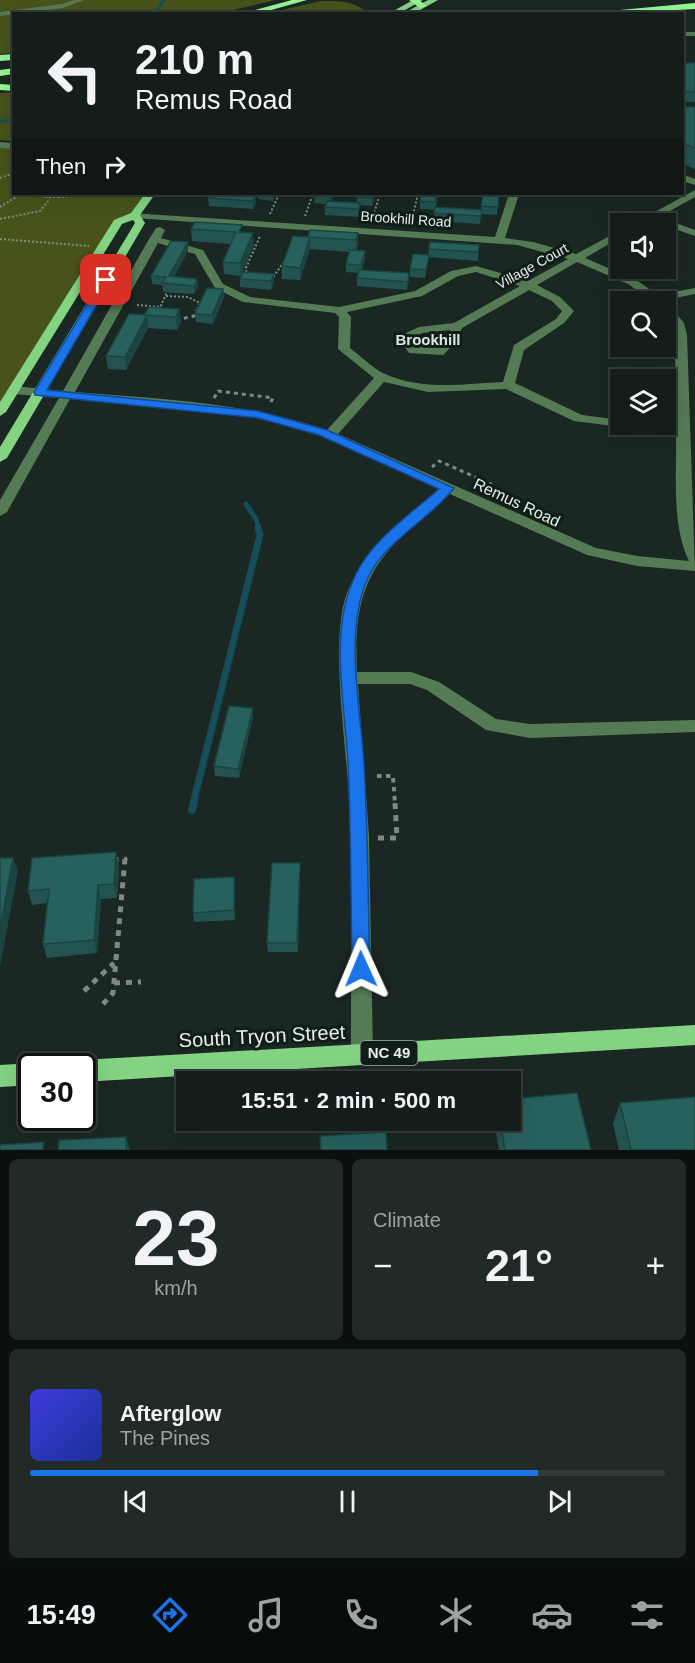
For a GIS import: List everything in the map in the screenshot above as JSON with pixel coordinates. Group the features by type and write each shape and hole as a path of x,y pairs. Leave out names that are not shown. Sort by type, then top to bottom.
{"highway":[{"path":"252,12 303,0"},
{"path":"630,12 695,6"}],"main road":[{"path":"395,12 417,2 434,0"},
{"path":"0,412 118,222 135,215 149,195"},
{"path":"0,458 140,223 135,215"},
{"name":"South Tryon Street","path":"96,1070 695,1035"},
{"path":"0,1076 18,1075"}],"street":[{"path":"16,12 63,6 80,0"},
{"path":"658,213 695,193"},
{"path":"499,240 514,195"},
{"name":"Brookhill Road","path":"135,215 499,240 545,248 638,285 646,291"},
{"path":"0,512 154,239 169,218"},
{"path":"676,226 695,233"},
{"path":"154,239 183,245 200,252 219,286 237,296 261,302 339,310 418,294 456,273 470,269 493,272 529,285 556,299 568,311 560,321 518,348 508,385"},
{"name":"Village Court","path":"457,326 610,239"},
{"path":"676,297 695,291"},
{"path":"339,310 345,317 344,349 382,377 416,386 453,388 508,385 579,418 610,422"},
{"path":"676,320 681,335 684,497 688,531 695,558"},
{"path":"330,435 382,377"},
{"name":"Remus Road","path":"14,390 258,414 330,435 592,552 637,561 695,566"},
{"path":"676,430 683,431"},
{"path":"362,1054 360,852 348,654 352,603 363,573 386,543 448,488"},
{"path":"350,678 411,678 433,686 492,725 530,731 695,726"}],"path":[{"path":"0,207 20,195"},
{"path":"40,195 67,197"},
{"path":"0,219 40,211 48,197 52,195"},
{"path":"270,214 279,195"},
{"path":"305,216 313,195"},
{"path":"372,220 380,195"},
{"path":"411,223 418,195"},
{"path":"248,279 246,268 263,230"},
{"path":"0,239 95,246"},
{"path":"270,280 280,270 285,260"},
{"path":"155,318 167,294 188,297 200,303 194,316 177,320 166,319"},
{"path":"138,305 160,307"},
{"path":"214,398 218,391 273,399 268,406"},
{"path":"431,468 439,461 492,484 483,491"},
{"path":"377,776 393,776 397,838 378,838"},
{"path":"101,860 125,859 113,993 103,1004"},
{"path":"84,992 115,962"},
{"path":"114,983 141,982"}],"green space":[{"path":"0,0 276,0 224,12 12,12 12,53 0,54"},
{"path":"321,1 350,3 365,11 363,12 273,12"},
{"path":"12,92 12,141 0,140 0,93"},
{"path":"0,145 12,146 12,195 149,195 141,206 118,223 0,412"}],"building":[{"path":"684,63 695,63 695,92 684,91"},
{"path":"684,107 695,107 695,148 684,144"},
{"path":"210,195 256,195 253,201 208,198"},
{"path":"358,195 373,195 372,198 357,197"},
{"path":"422,195 437,195 435,202 420,201"},
{"path":"483,195 499,195 498,207 481,206"},
{"path":"327,201 360,203 358,209 325,207"},
{"path":"435,207 482,210 481,216 434,213"},
{"path":"195,222 242,225 239,232 253,233 240,263 223,262 236,232 191,229"},
{"path":"310,230 358,233 356,240 310,237 300,268 282,266 293,236 308,237"},
{"path":"171,241 188,242 169,276 197,279 194,286 162,283 166,277 151,276"},
{"path":"430,242 479,245 478,252 429,249"},
{"path":"350,250 365,251 361,265 346,264"},
{"path":"413,254 429,255 426,270 410,269"},
{"path":"359,270 409,273 408,282 357,278"},
{"path":"243,272 274,274 271,281 240,279"},
{"path":"207,288 223,289 212,315 195,314"},
{"path":"149,307 179,309 176,317 144,315"},
{"path":"129,314 147,315 125,357 106,356"},
{"path":"229,706 253,708 238,769 214,766"},
{"path":"116,852 114,884 98,885 94,940 43,944 49,889 28,891 32,858"},
{"path":"0,858 13,858 0,928"},
{"path":"272,863 300,863 297,943 267,943"},
{"path":"234,877 234,910 193,913 194,879"},
{"path":"577,1093 591,1150 505,1150 502,1131 521,1131 521,1098"},
{"path":"695,1097 695,1150 631,1150 620,1103"},
{"path":"386,1132 387,1150 321,1150 320,1136"},
{"path":"126,1137 126,1150 58,1150 59,1140"},
{"path":"44,1142 43,1150 0,1150 0,1145"}],"waterway":[{"path":"155,12 164,0"},
{"path":"0,122 12,119"},
{"path":"246,504 256,519 259,529"},
{"path":"193,804 260,535 258,528"},
{"path":"192,810 194,803"}],"district":[{"name":"Brookhill","path":"428,340"}],"route":[{"path":"106,280 39,392 258,414 323,432 448,488 377,552 363,573 352,603 348,654 360,852 361,969"}]}
